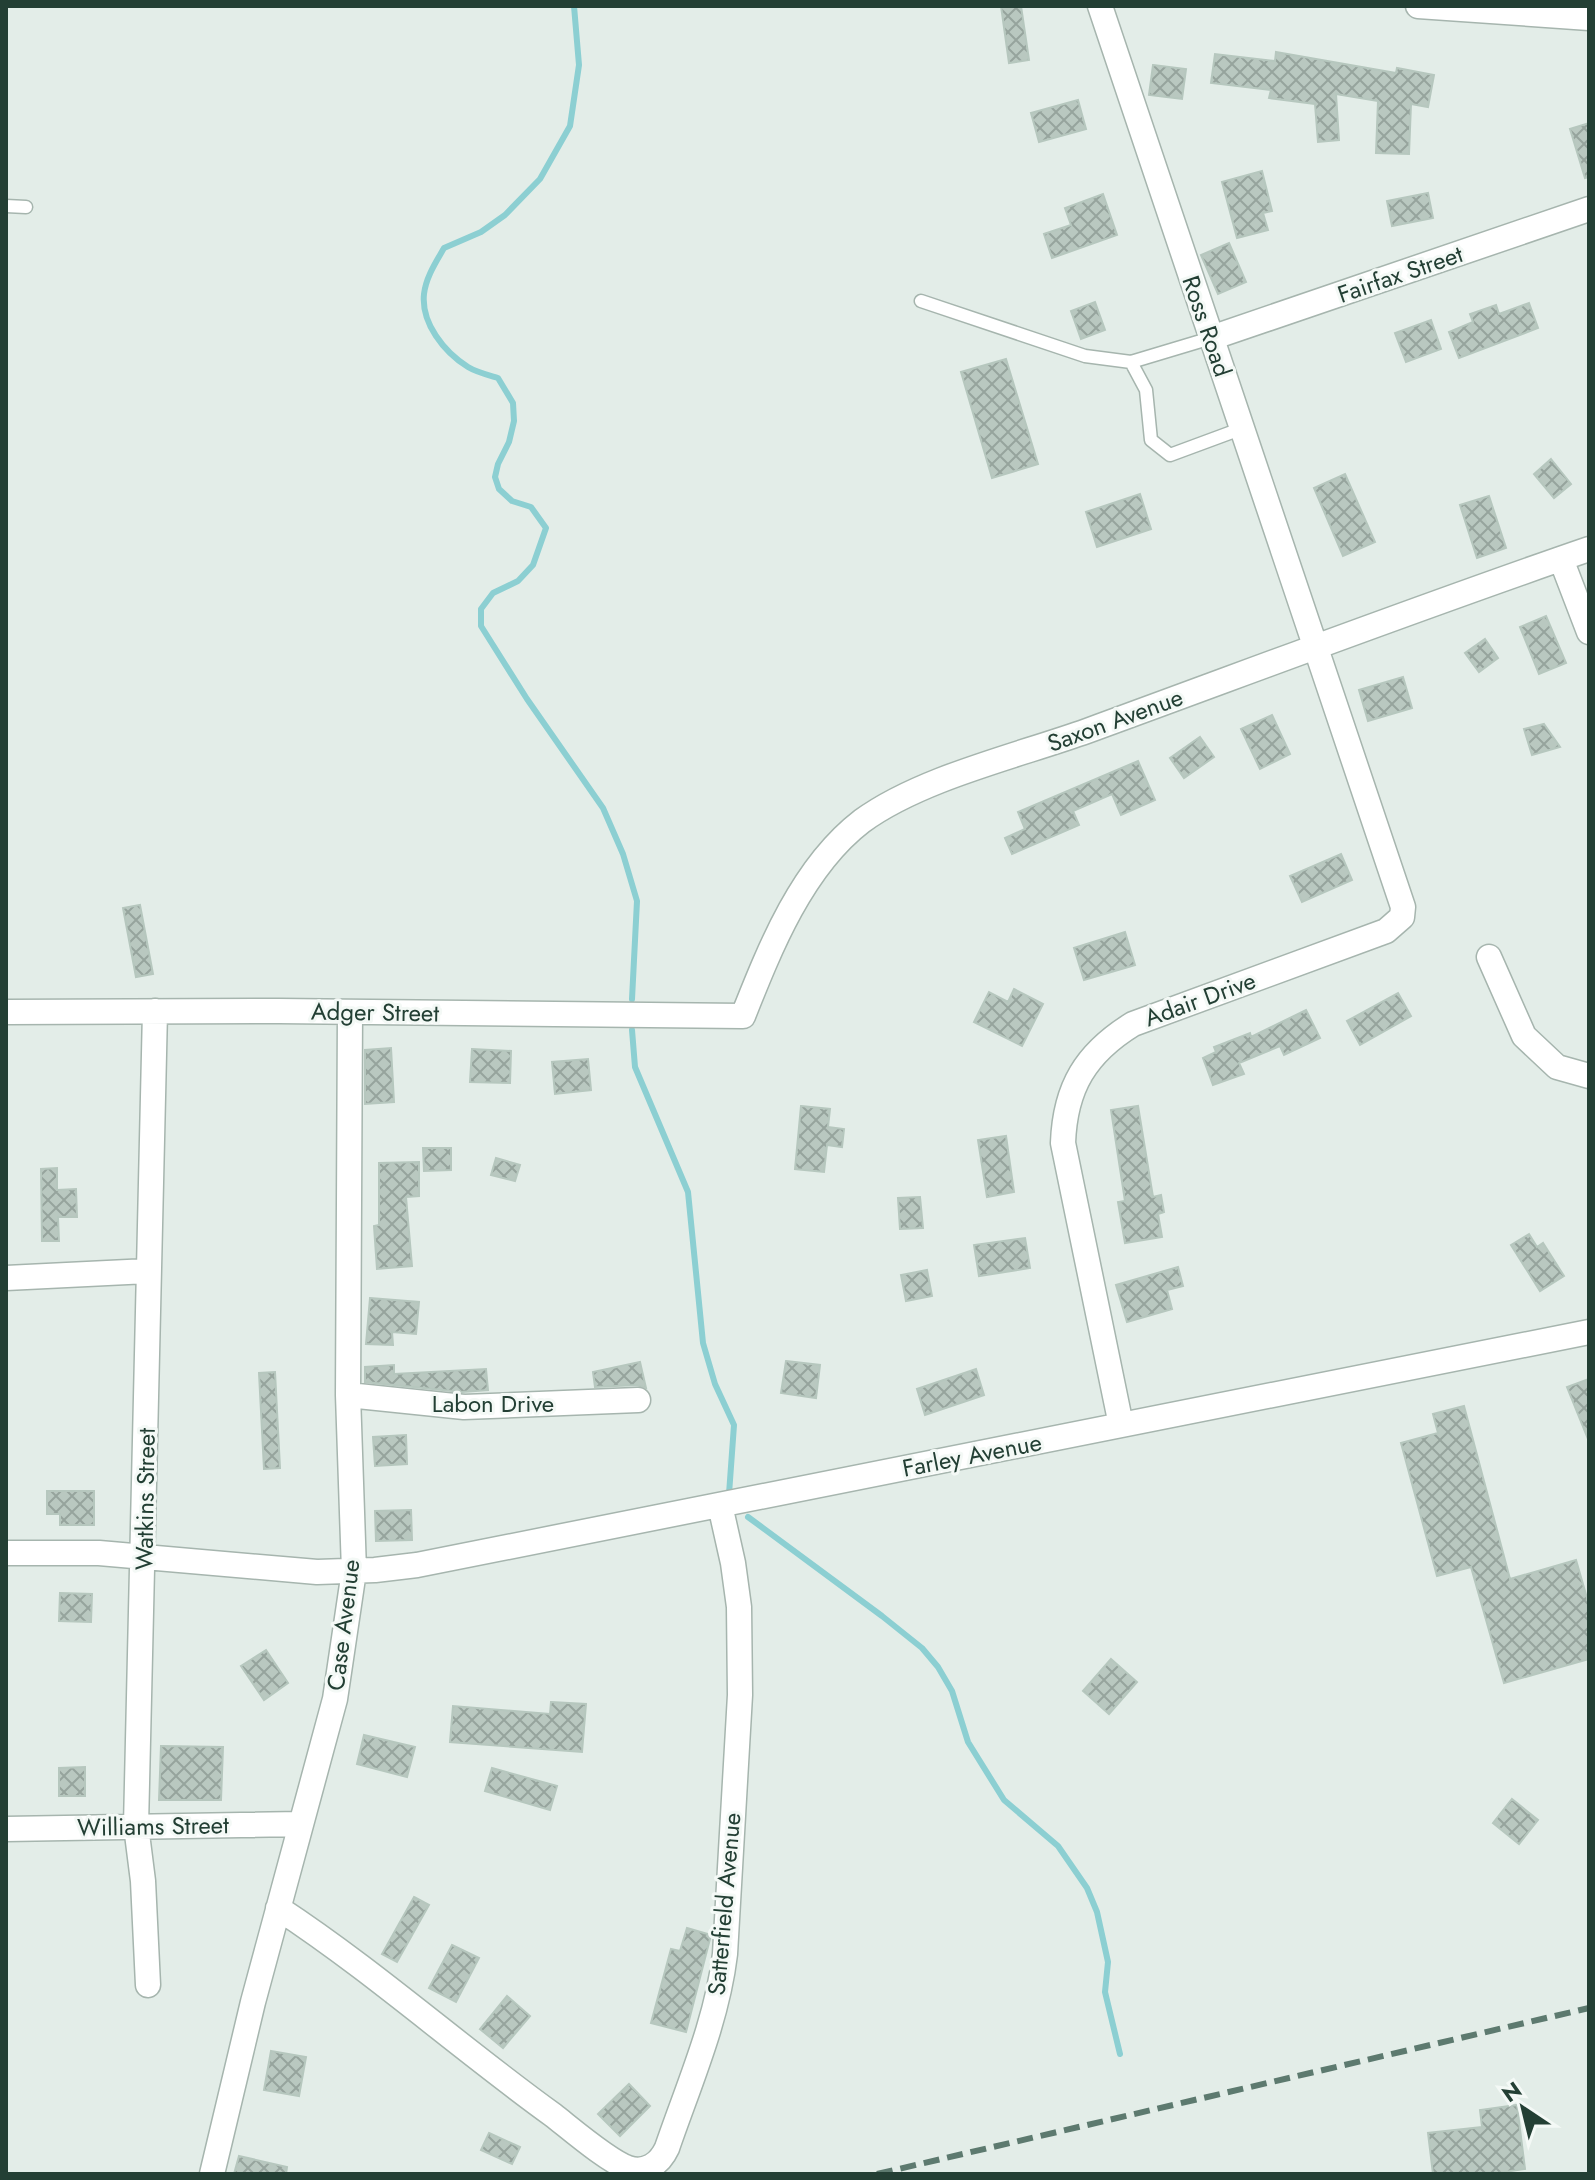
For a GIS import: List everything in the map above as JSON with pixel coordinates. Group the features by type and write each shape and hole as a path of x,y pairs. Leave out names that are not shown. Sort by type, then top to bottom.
{"street":[{"name":"Ross Road","path":"1100,6 1316,645"},
{"path":"1418,6 1575,14"},
{"name":"Fairfax Street","path":"1211,338 1589,209"},
{"name":"Saxon Avenue","path":"743,1016 761,971 812,875 834,847 861,822 891,802 924,787 1589,549"},
{"path":"1561,559 1589,632"},
{"name":"Adair Drive","path":"1121,1425 1063,1143 1064,1120 1075,1083 1099,1049 1133,1024 1386,931 1402,917 1403,907 1316,645"},
{"path":"1489,957 1524,1036 1557,1067 1589,1076"},
{"name":"Watkins Street","path":"148,1985 143,1881 136,1826 155,1011"},
{"name":"Adger Street","path":"6,1012 743,1016"},
{"name":"Case Avenue","path":"212,2174 278,1908 335,1699 354,1571 348,1395 350,1012"},
{"path":"6,1278 148,1271"},
{"name":"Farley Avenue","path":"6,1553 143,1556 317,1572 417,1565 1589,1332"},
{"name":"Labon Drive","path":"348,1395 464,1407 638,1400"},
{"name":"Satterfield Avenue","path":"278,1908 342,1951 621,2165 639,2170 657,2163 667,2148 713,2016 725,1954 740,1695 733,1563 720,1505"},
{"name":"Williams Street","path":"6,1829 301,1824"}],"lane":[{"path":"6,206 26,207"},
{"path":"921,301 1085,356 1131,362 1211,338"},
{"path":"1131,362 1146,390 1151,440 1170,455 1243,428"}],"building":[{"path":"1001,6 1021,6 1029,60 1009,63"},
{"path":"1276,52 1396,73 1397,68 1434,75 1428,107 1411,104 1409,154 1376,153 1378,101 1336,94 1339,140 1318,142 1315,104 1269,98 1271,90 1211,83 1215,54 1275,61"},
{"path":"1153,65 1186,69 1182,99 1149,95"},
{"path":"1078,100 1086,129 1039,142 1031,113"},
{"path":"1589,123 1589,177 1585,178 1570,129"},
{"path":"1262,171 1272,211 1263,213 1268,230 1237,238 1222,182"},
{"path":"1428,193 1433,218 1392,226 1387,201"},
{"path":"1103,194 1117,235 1052,258 1044,234 1071,225 1065,208"},
{"path":"1229,243 1246,282 1218,294 1201,255"},
{"path":"1095,302 1105,330 1081,339 1071,311"},
{"path":"1529,303 1538,328 1459,358 1449,332 1473,322 1470,314 1496,305 1499,314"},
{"path":"1431,320 1441,349 1406,362 1395,333"},
{"path":"1006,359 1038,464 992,478 961,372"},
{"path":"1551,459 1571,484 1554,498 1534,474"},
{"path":"1345,474 1375,542 1343,556 1314,488"},
{"path":"1140,494 1151,529 1097,547 1086,512"},
{"path":"1489,496 1506,548 1477,558 1460,505"},
{"path":"1546,616 1566,663 1539,674 1520,627"},
{"path":"1485,639 1498,658 1479,672 1465,653"},
{"path":"1403,677 1412,708 1368,721 1359,690"},
{"path":"1272,715 1290,754 1260,769 1241,729"},
{"path":"1544,724 1560,747 1532,755 1524,729"},
{"path":"1200,737 1214,757 1184,778 1170,758"},
{"path":"1138,761 1155,800 1121,815 1112,794 1073,811 1079,825 1012,854 1005,838 1025,829 1018,812"},
{"path":"1341,854 1352,880 1302,902 1290,876"},
{"path":"140,905 153,974 136,977 123,908"},
{"path":"1125,932 1135,965 1084,980 1074,948"},
{"path":"1014,989 1043,1004 1022,1046 974,1022 989,992 1008,1002"},
{"path":"1398,993 1411,1016 1360,1045 1347,1021"},
{"path":"1306,1010 1320,1038 1284,1055 1280,1046 1239,1063 1244,1074 1213,1085 1203,1058 1216,1052 1214,1047 1250,1033 1251,1037"},
{"path":"391,1048 394,1102 365,1104 365,1050"},
{"path":"472,1049 511,1051 510,1083 470,1082"},
{"path":"588,1059 591,1090 555,1094 552,1062"},
{"path":"801,1106 830,1109 828,1127 844,1129 842,1147 827,1145 824,1172 795,1169"},
{"path":"1138,1106 1153,1197 1161,1195 1164,1212 1158,1214 1162,1237 1125,1243 1118,1202 1125,1201 1111,1110"},
{"path":"1006,1136 1014,1192 987,1197 978,1140"},
{"path":"423,1148 451,1148 451,1170 424,1171"},
{"path":"496,1158 520,1165 515,1181 491,1175"},
{"path":"419,1162 419,1196 406,1197 412,1266 377,1269 374,1226 379,1225 379,1163"},
{"path":"57,1168 57,1190 76,1189 77,1217 58,1217 59,1241 42,1241 41,1169"},
{"path":"920,1197 923,1228 900,1229 898,1198"},
{"path":"1529,1234 1537,1247 1543,1243 1564,1276 1540,1291 1511,1245"},
{"path":"1025,1238 1030,1268 979,1276 974,1245"},
{"path":"1178,1267 1183,1286 1167,1290 1172,1309 1127,1322 1116,1285"},
{"path":"927,1270 932,1296 906,1301 901,1275"},
{"path":"370,1298 419,1302 416,1334 392,1332 393,1345 366,1344"},
{"path":"786,1361 820,1365 816,1398 781,1393"},
{"path":"640,1362 646,1388 637,1385 595,1387 593,1372"},
{"path":"394,1365 394,1374 486,1369 488,1390 462,1392 365,1382 365,1367"},
{"path":"976,1369 984,1395 925,1415 917,1389"},
{"path":"275,1372 280,1468 264,1469 259,1373"},
{"path":"1589,1379 1589,1439 1588,1439 1567,1387"},
{"path":"1464,1406 1510,1579 1576,1560 1589,1605 1589,1659 1504,1683 1471,1567 1437,1576 1401,1443 1438,1433 1433,1414"},
{"path":"406,1435 407,1464 375,1466 373,1437"},
{"path":"47,1491 94,1491 94,1525 60,1525 60,1514 47,1514"},
{"path":"411,1510 412,1540 376,1541 375,1511"},
{"path":"60,1593 92,1594 91,1622 59,1621"},
{"path":"266,1650 288,1683 264,1700 241,1666"},
{"path":"1111,1659 1137,1682 1109,1714 1083,1691"},
{"path":"551,1702 586,1704 582,1752 450,1742 453,1706 550,1714"},
{"path":"364,1735 415,1747 407,1777 357,1764"},
{"path":"161,1746 223,1747 221,1800 159,1800"},
{"path":"85,1767 85,1796 59,1796 59,1768"},
{"path":"492,1768 557,1786 550,1810 485,1791"},
{"path":"1512,1799 1538,1820 1519,1844 1493,1823"},
{"path":"414,1897 429,1905 397,1962 382,1954"},
{"path":"687,1928 711,1935 686,2032 651,2023 671,1949 680,1951"},
{"path":"452,1945 479,1958 456,2002 429,1988"},
{"path":"507,1996 530,2016 503,2048 480,2029"},
{"path":"271,2051 306,2057 299,2096 264,2090"},
{"path":"629,2084 650,2106 620,2136 598,2114"},
{"path":"1517,2105 1525,2169 1491,2174 1433,2174 1428,2133 1482,2127 1480,2110"},
{"path":"489,2133 520,2147 512,2164 481,2150"},
{"path":"239,2156 287,2167 286,2174 234,2174"}],"waterway":[{"path":"574,6 579,65 570,126 540,179 505,215 481,232 444,248 427,282 424,305 430,326 443,345 468,367 498,378 513,403 514,421 509,442 495,477 499,489 512,501 531,507 546,528 533,565 518,581 493,593 481,609 481,626 527,699 603,808 623,854 637,901 632,999"},
{"path":"632,1030 635,1067 688,1192 703,1343 715,1384 734,1425 729,1494"},
{"path":"748,1517 882,1616 922,1648 938,1667 952,1691 968,1742 1004,1800 1058,1846 1087,1888 1097,1912 1108,1962 1105,1992 1120,2054"}],"railway":[{"path":"877,2174 1589,2008"}]}
